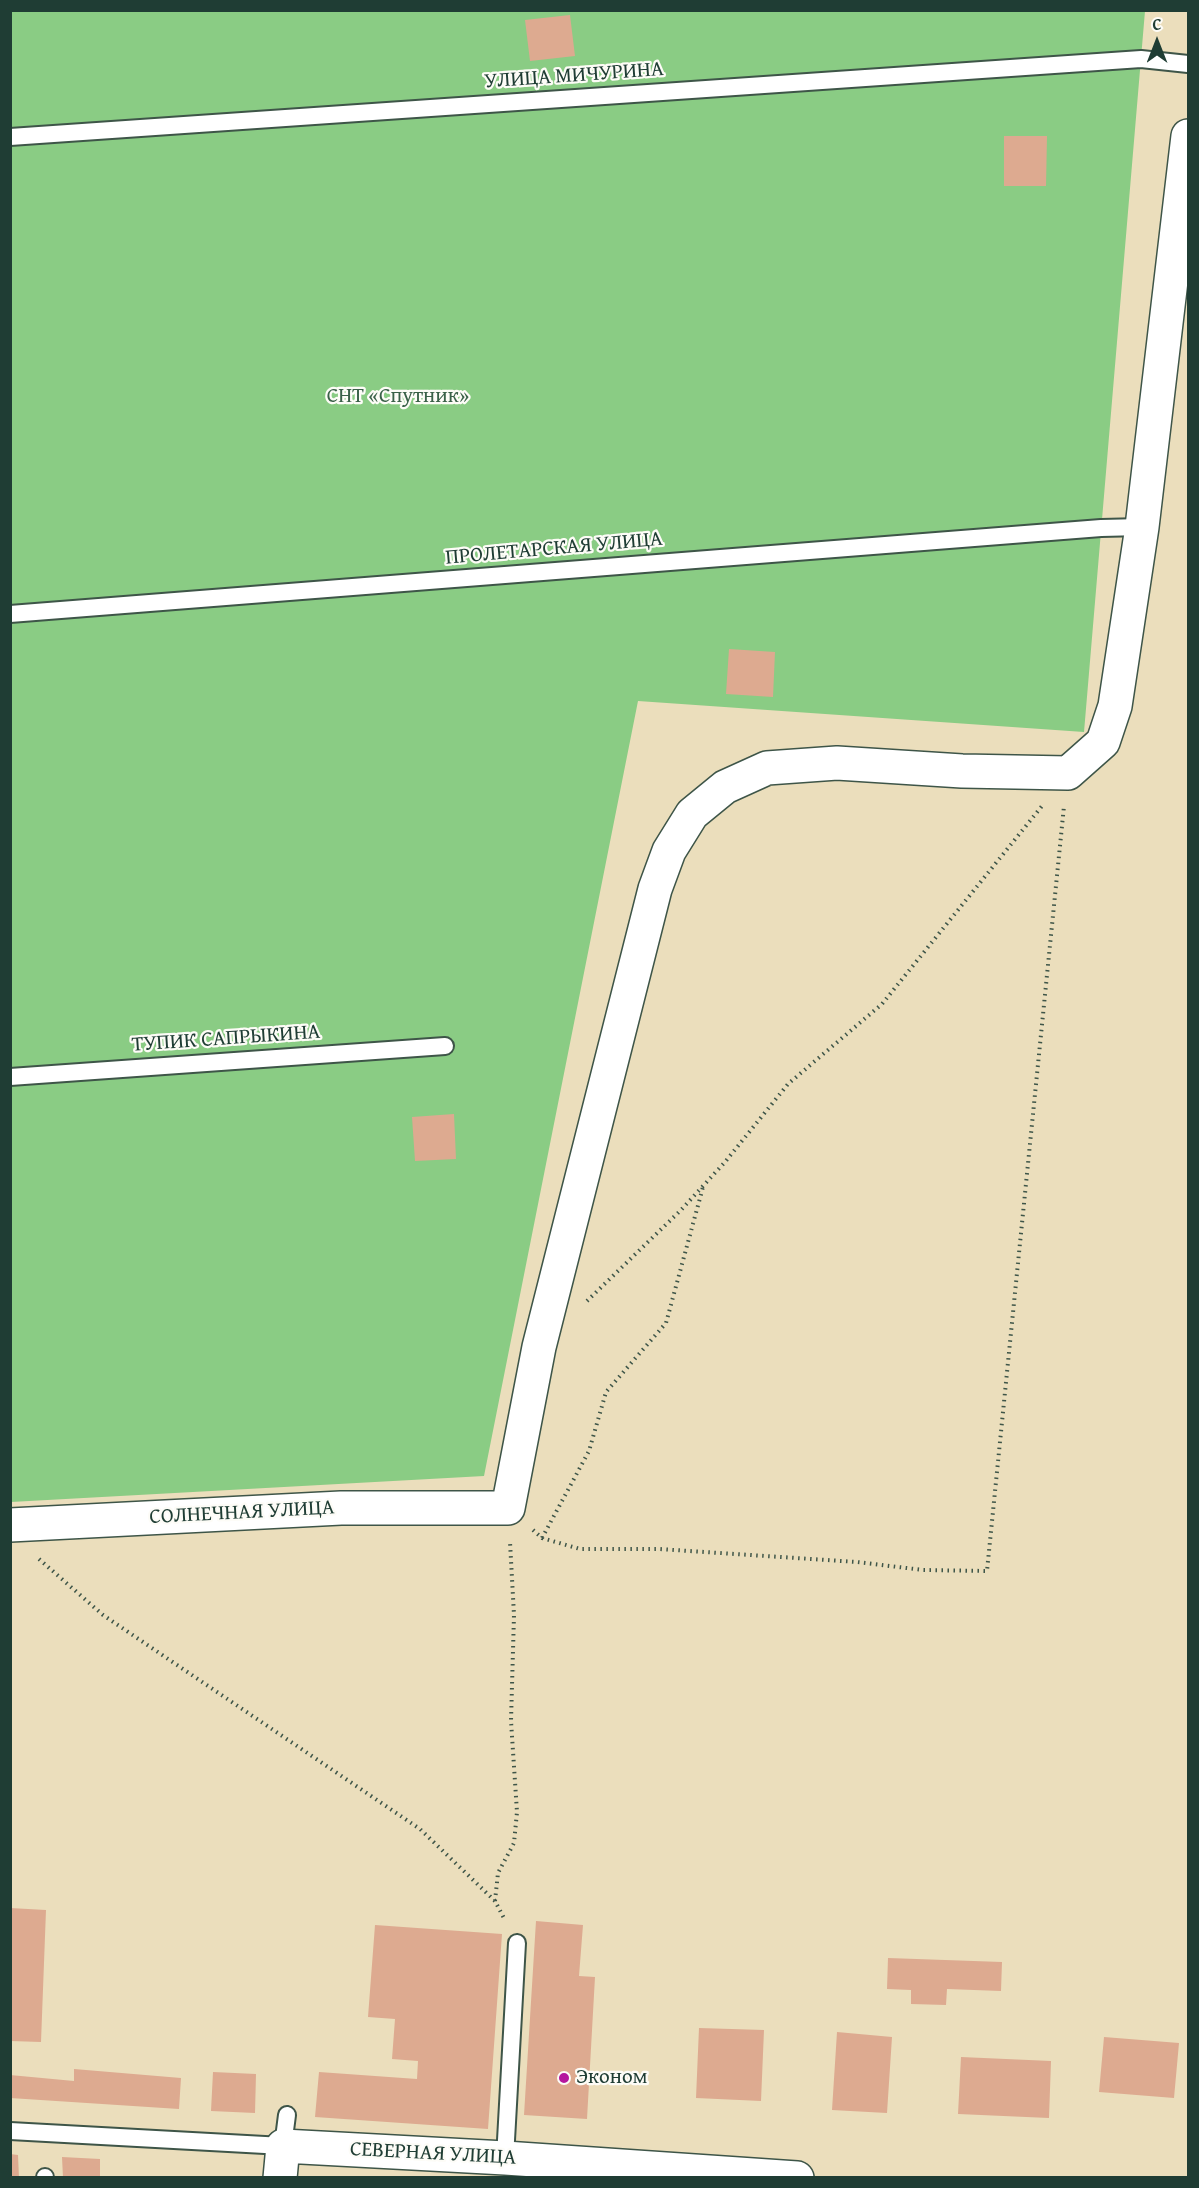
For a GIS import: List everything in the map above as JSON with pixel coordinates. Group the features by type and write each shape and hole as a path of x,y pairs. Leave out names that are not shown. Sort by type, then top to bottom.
{"street":[{"path":"508,1508 539,1347 655,890 669,851 692,814 725,787 767,768 837,763 963,771 1068,773 1103,742 1114,706 1142,527 1188,136"},
{"name":"СОЛНЕЧНАЯ УЛИЦА","path":"10,1525 341,1508 508,1508"},
{"path":"280,2178 285,2130"},
{"name":"СЕВЕРНАЯ УЛИЦА","path":"285,2130 505,2158 778,2177"}],"lane":[{"name":"УЛИЦА МИЧУРИНА","path":"10,137 1141,59 1188,64"},
{"name":"ПРОЛЕТАРСКАЯ УЛИЦА","path":"10,614 1101,528 1142,527"},
{"name":"ТУПИК САПРЫКИНА","path":"10,1077 445,1046"},
{"path":"505,2158 517,1943"},
{"path":"10,2131 285,2130"}],"path":[{"path":"580,1308 647,1244 704,1184 788,1084 882,1004 985,879 1068,773"},
{"path":"508,1508 542,1538 580,1549 659,1549 857,1562 923,1570 987,1571 1068,773"},
{"path":"542,1538 589,1452 606,1392 666,1323 704,1184"},
{"path":"35,1556 103,1615 420,1828 495,1901 498,1873 514,1843 517,1812 511,1721 514,1614 508,1508"}],"green space":[{"name":"СНТ «Спутник»","path":"11,11 1145,11 1084,732 638,701 484,1476 11,1502"}],"building":[{"path":"570,15 575,56 530,61 525,20"},
{"path":"1004,136 1047,136 1046,186 1004,186"},
{"path":"729,649 775,652 773,697 726,694"},
{"path":"454,1114 456,1159 415,1161 412,1117"},
{"path":"10,1908 46,1910 41,2042 10,2041"},
{"path":"536,1921 583,1925 579,1976 595,1977 587,2119 524,2115"},
{"path":"375,1925 502,1934 488,2129 315,2117 319,2072 417,2079 418,2061 392,2059 395,2019 368,2017"},
{"path":"888,1958 1002,1962 1001,1991 947,1989 946,2005 911,2004 911,1990 887,1989"},
{"path":"699,2028 764,2030 761,2101 696,2098"},
{"path":"837,2032 892,2037 887,2113 832,2110"},
{"path":"1104,2037 1179,2043 1174,2098 1099,2092"},
{"path":"961,2057 1051,2061 1049,2118 958,2114"},
{"path":"74,2069 181,2078 179,2109 10,2098 10,2075 74,2081"},
{"path":"213,2072 256,2074 255,2113 211,2111"},
{"path":"10,2154 18,2155 19,2178 10,2178"},
{"path":"62,2157 100,2159 100,2178 63,2178"}],"place":[{"name":"Эконом","path":"564,2078"}]}
